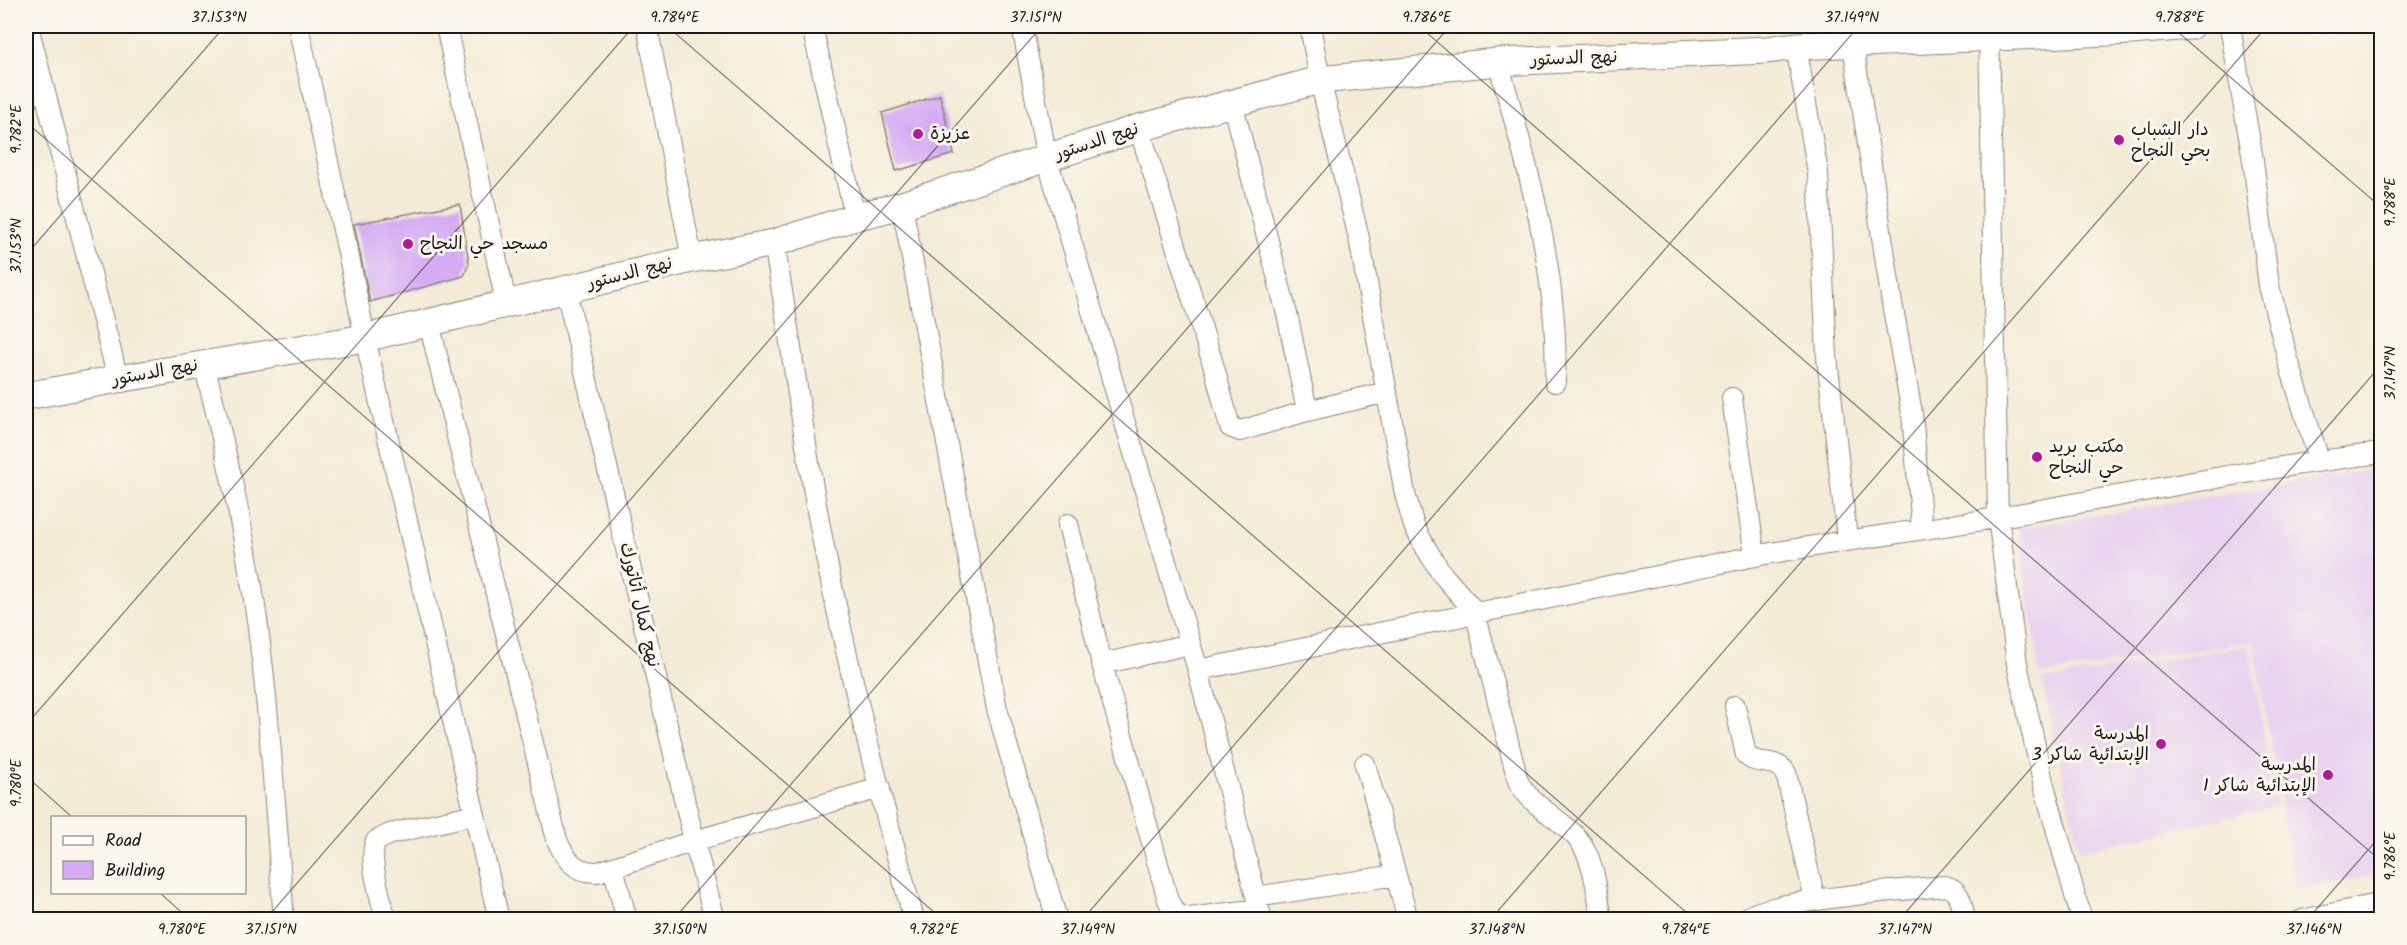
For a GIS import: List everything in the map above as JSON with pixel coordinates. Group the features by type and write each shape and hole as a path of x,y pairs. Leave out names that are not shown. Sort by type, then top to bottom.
{"street":[{"path":"28,26 118,378"},
{"path":"298,26 365,338 499,920"},
{"path":"446,26 506,302"},
{"path":"648,26 692,259"},
{"path":"812,26 855,217"},
{"path":"1022,26 1047,159 1198,670 1259,908"},
{"path":"1310,26 1320,80 1359,238 1405,494 1414,526 1442,574 1475,612 1518,781 1524,793 1578,840 1585,851 1602,920"},
{"name":"نهج الدستور","path":"26,396 118,378 365,338 506,302 566,290 692,259 774,243 855,217 902,205 1139,128 1320,80 1498,62 1853,45 1989,32 2190,26"},
{"path":"2230,26 2253,160 2269,286 2288,360 2319,460"},
{"path":"1989,32 1998,518 2017,664 2043,782 2082,920"},
{"path":"1853,45 1892,303 1912,413 1922,529"},
{"path":"1796,46 1818,173 1827,357 1847,539"},
{"path":"1498,62 1524,153 1542,235 1554,324 1555,382"},
{"path":"1232,102 1288,318 1307,411"},
{"path":"1139,128 1214,367 1230,427 1240,431 1307,411 1387,392"},
{"path":"902,205 997,709 1057,920"},
{"path":"774,243 831,581 866,735 914,920"},
{"name":"نهج كمال أتاتورك","path":"566,290 694,841 715,920"},
{"path":"429,323 557,840 562,852 578,869 586,873 598,872 694,841 880,788"},
{"path":"204,364 243,531 261,649 284,920"},
{"path":"1732,399 1755,556"},
{"path":"1198,670 1475,612 1847,539 1998,518 2319,460 2382,453"},
{"path":"1068,524 1102,664 1168,900 1173,910 1180,916 1189,918 1259,908 1396,875"},
{"path":"1102,664 1190,644"},
{"path":"1735,706 1746,755 1754,760 1780,765 1786,773 1815,900"},
{"path":"1365,764 1408,920"},
{"path":"386,920 375,869 373,852 376,842 390,834 475,814"},
{"path":"613,867 627,920"},
{"path":"1745,920 1749,914 1754,912 1815,900 1947,886 1958,892 1965,920"},
{"path":"2302,920 2382,903"}],"shaded area":[{"name":"المدرسة الإبتدائية شاكر 1","path":"2381,468 2381,875 2295,889 2253,641 2040,675 2018,528"},
{"name":"المدرسة الإبتدائية شاكر 3","path":"2249,645 2276,807 2079,851 2042,680"}],"building":[{"name":"عزيزة","path":"940,95 954,154 896,171 882,113"},
{"name":"مسجد حي النجاح","path":"460,204 469,263 464,276 370,302 354,224"}],"place":[{"name":"عزيزة","path":"918,134"},
{"name":"دار الشباب بحي النجاح","path":"2119,140"},
{"name":"مسجد حي النجاح","path":"408,244"},
{"name":"مكتب بريد حي النجاح","path":"2037,457"},
{"name":"المدرسة الإبتدائية شاكر 3","path":"2161,744"},
{"name":"المدرسة الإبتدائية شاكر 1","path":"2328,775"}]}
